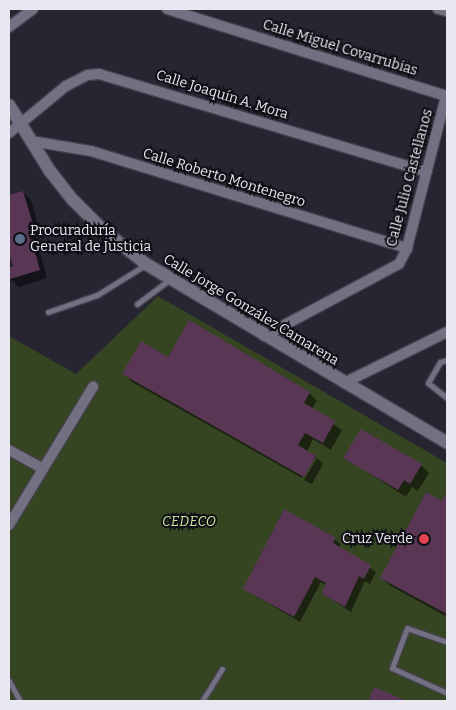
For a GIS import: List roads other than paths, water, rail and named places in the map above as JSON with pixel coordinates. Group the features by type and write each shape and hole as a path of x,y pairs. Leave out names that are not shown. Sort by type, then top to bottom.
{"street":[{"path":"9,27 33,9"},
{"name":"Calle Miguel Covarrubias","path":"167,9 447,96"},
{"path":"186,14 196,9"},
{"path":"438,9 447,11"},
{"name":"Calle Joaquín A. Mora","path":"20,124 71,82 88,75 100,74 427,172"},
{"name":"Calle Julio Castellanos","path":"264,336 392,269 407,248 447,96"},
{"name":"Calle Jorge González Camarena","path":"9,105 31,142 73,200 102,229 146,264 169,280 344,383 446,440"},
{"path":"9,133 20,124"},
{"name":"Calle Roberto Montenegro","path":"31,142 91,151 407,248"},
{"path":"344,383 447,332"},
{"path":"9,524 92,387"},
{"path":"9,450 42,468"}],"lane":[{"path":"48,312 97,295 146,264"},
{"path":"137,304 169,280"},
{"path":"447,360 440,362 428,381 431,387 447,398"},
{"path":"447,642 407,628 392,668 447,693"},
{"path":"202,701 222,668"},
{"path":"9,681 20,701"}],"place":[{"name":"Procuraduría General de Justicia","path":"20,239"},
{"name":"Cruz Verde","path":"424,539"}],"park label":[{"name":"CEDECO","path":"189,522"}]}
